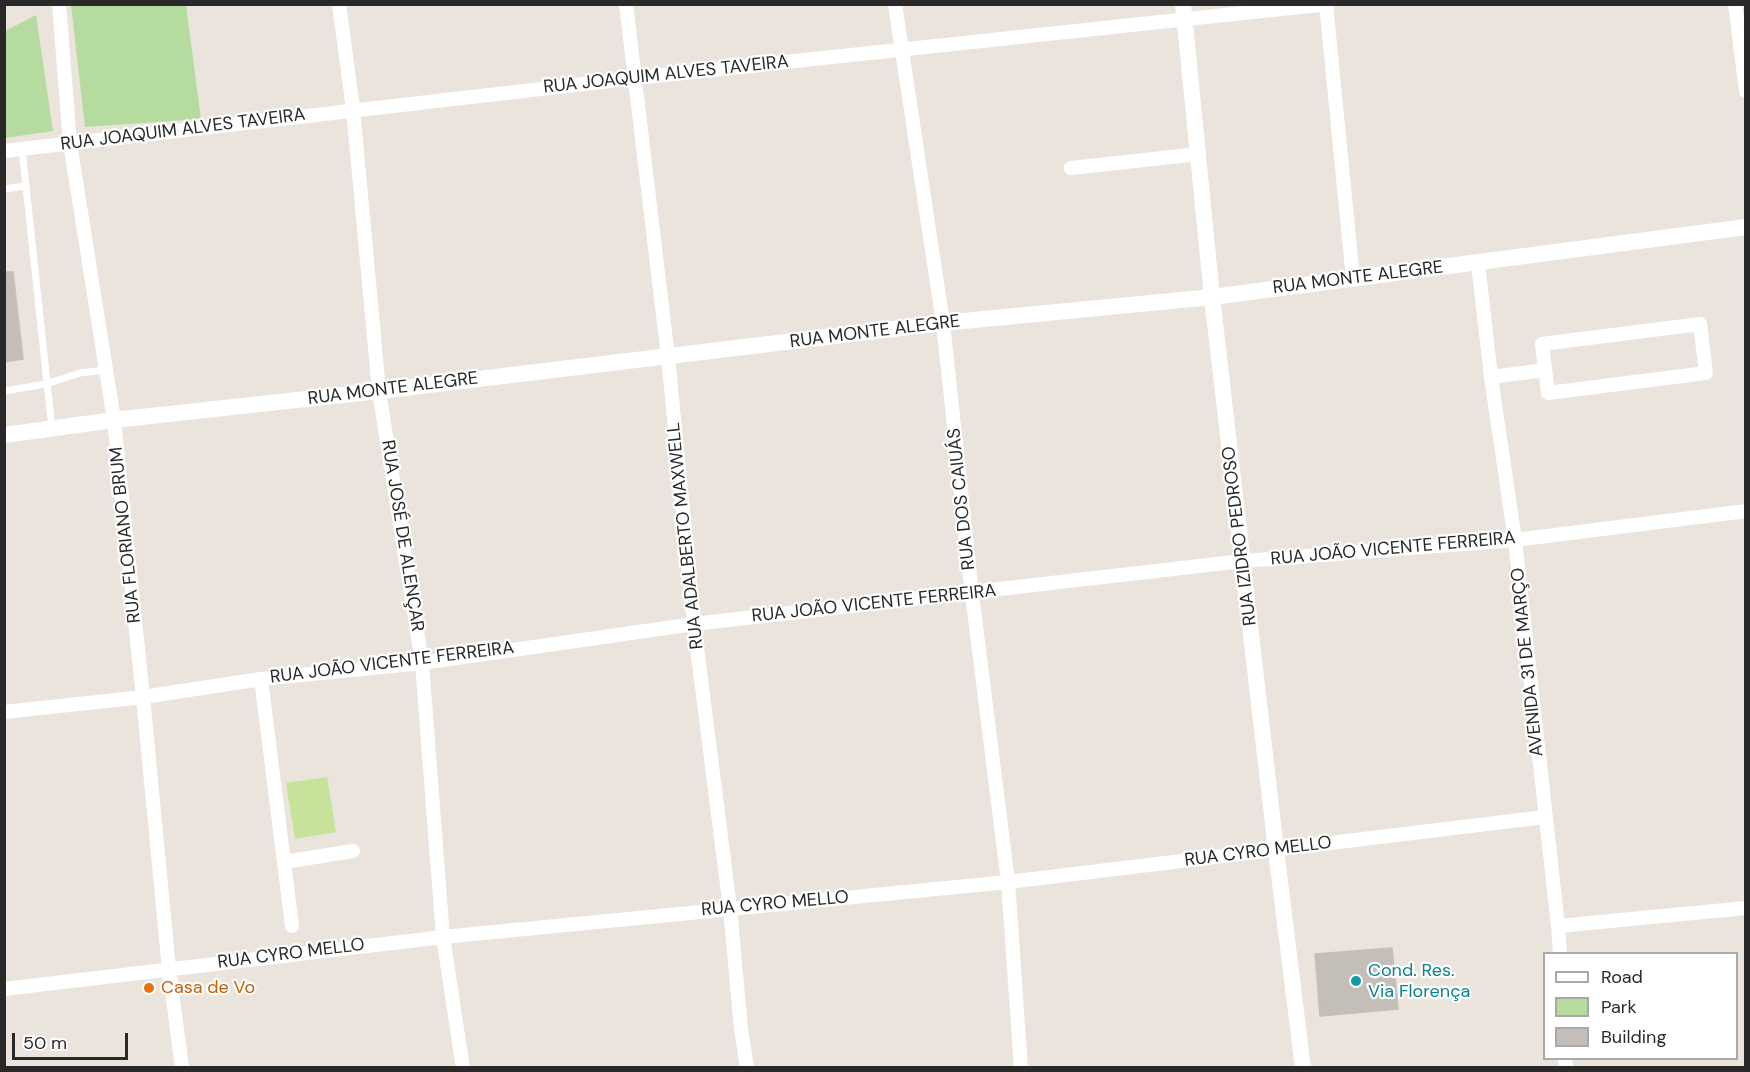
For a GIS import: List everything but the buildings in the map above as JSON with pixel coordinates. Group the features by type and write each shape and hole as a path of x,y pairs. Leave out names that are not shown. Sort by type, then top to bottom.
{"street":[{"name":"RUA FLORIANO BRUM","path":"59,4 70,143 114,420 169,969 182,1068"},
{"name":"RUA JOSÉ DE ALENÇAR","path":"339,4 353,109 379,391 422,663 443,937 463,1068"},
{"name":"RUA ADALBERTO MAXWELL","path":"626,4 668,357 694,624 730,908 741,1029 747,1068"},
{"name":"RUA DOS CAIUÁS","path":"896,4 944,324 972,594 1008,882 1021,1068"},
{"path":"1735,4 1746,91"},
{"name":"RUA JOAQUIM ALVES TAVEIRA","path":"4,151 353,109 902,51 1184,11 1327,5"},
{"path":"1327,5 1353,279"},
{"name":"RUA IZIDRO PEDROSO","path":"1184,11 1212,297 1303,1068"},
{"path":"1071,168 1199,154"},
{"name":"RUA MONTE ALEGRE","path":"4,435 114,420 944,324 1212,297 1746,227"},
{"name":"AVENIDA 31 DE MARÇO","path":"1478,263 1491,377 1515,540 1560,952"},
{"path":"1700,324 1706,373 1548,393 1545,370 1542,344 1700,324"},
{"path":"1491,377 1545,370"},
{"name":"RUA JOÃO VICENTE FERREIRA","path":"4,712 143,697 261,679 422,663 694,624 972,594 1243,561 1515,540 1746,511"},
{"path":"261,679 292,926"},
{"name":"RUA CYRO MELLO","path":"4,989 443,937 1008,882 1545,817"},
{"path":"284,862 353,851"},
{"path":"1558,926 1746,908"}],"lane":[{"path":"22,149 52,429"},
{"path":"4,189 26,186"},
{"path":"4,391 46,384 80,373 105,370"}],"green space":[{"path":"71,5 186,5 201,119 85,127"},
{"path":"36,15 53,131 5,138 5,31"},
{"path":"327,777 336,832 295,839 286,783"}],"place":[{"name":"Cond. Res. Via Florença","path":"1356,981"},
{"name":"Casa de Vo","path":"149,988"}]}
